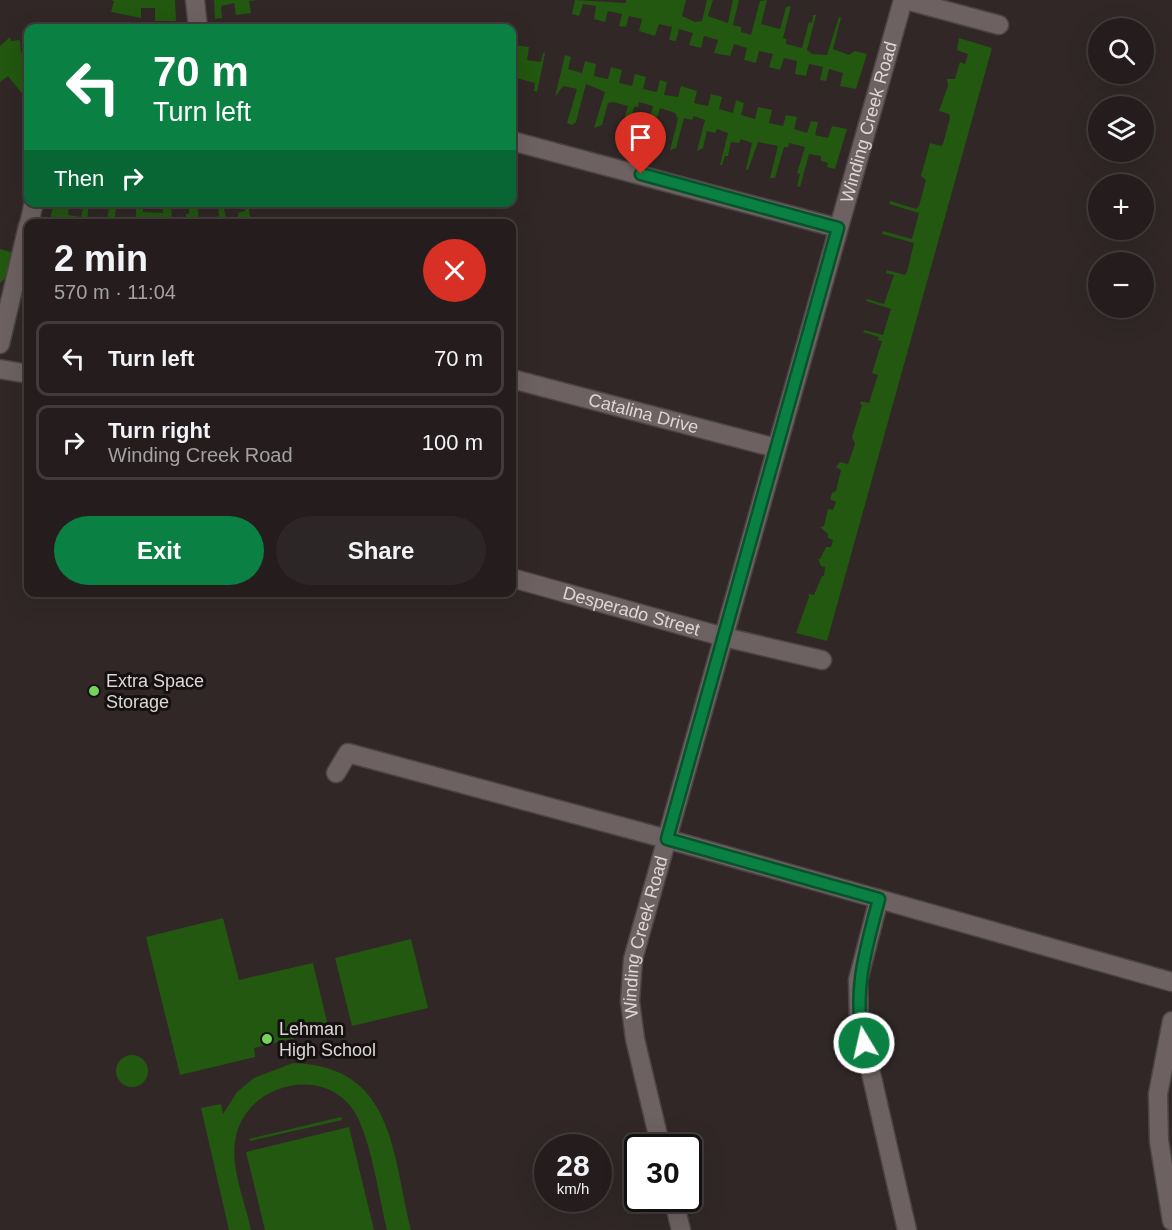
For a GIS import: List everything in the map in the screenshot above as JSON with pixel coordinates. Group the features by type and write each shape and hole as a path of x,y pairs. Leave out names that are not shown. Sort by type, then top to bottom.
{"street":[{"path":"195,0 198,24"},
{"path":"904,0 999,25"},
{"name":"Winding Creek Road","path":"658,1134 635,1039 630,1001 633,959 904,0"},
{"path":"516,142 838,228"},
{"path":"0,344 5,295 24,240"},
{"path":"0,369 24,373"},
{"name":"Catalina Drive","path":"516,380 776,448"},
{"name":"Desperado Street","path":"516,579 724,637 822,660"},
{"path":"336,773 348,753 667,839 1172,982"},
{"path":"879,899 858,980 859,1022 907,1230"},
{"path":"1172,1021 1158,1094 1158,1141 1172,1221"},
{"path":"676,1212 681,1230"}],"green space":[{"path":"110,0 175,0 176,21 155,21 155,8 141,8 141,18 111,12 114,1"},
{"path":"214,0 258,0 249,1 251,13 236,15 234,3 221,6 222,18 215,19"},
{"path":"575,0 626,3 626,0 686,0 682,16 695,22 702,21 707,0 713,0 708,16 728,23 733,0 739,0 733,25 741,27 741,32 751,35 760,1 767,0 761,24 780,29 786,7 791,6 783,38 786,39 786,44 802,48 809,22 812,23 813,15 816,15 807,50 812,54 827,55 839,17 841,18 833,49 849,55 855,51 867,54 856,89 840,86 843,73 829,69 826,81 820,80 823,67 809,64 806,76 795,74 797,61 784,58 780,70 769,67 773,54 759,51 756,63 744,60 747,48 734,44 730,56 714,53 718,40 704,36 701,48 689,45 693,33 679,29 676,41 669,40 672,27 659,24 655,36 639,31 642,19 629,16 626,27 619,26 622,14 608,11 605,22 594,19 596,6 583,4 579,16 572,14"},
{"path":"10,37 11,41 20,40 21,53 24,53 24,96 8,76 0,82 0,46"},
{"path":"959,38 992,48 827,641 796,633 809,597 808,594 814,595 824,576 825,567 821,566 818,559 826,547 831,547 833,540 828,538 828,534 820,527 824,526 828,509 833,510 836,502 830,499 832,493 836,491 841,470 836,467 840,462 848,464 855,444 852,437 862,405 861,401 869,403 878,375 872,373 882,341 878,340 879,337 863,332 864,330 883,335 891,309 866,301 867,299 884,304 894,275 886,273 887,270 905,275 907,272 914,243 882,234 883,231 912,239 919,213 889,204 890,201 916,209 919,206 926,180 921,176 930,143 941,146 943,144 950,118 949,114 939,111 948,86 947,79 955,79 960,62 965,64 968,54 957,50"},
{"path":"516,45 529,47 527,60 541,62 543,53 545,53 537,92 534,91 535,83 516,78"},
{"path":"565,55 571,57 568,69 582,73 585,61 596,64 594,76 608,79 611,67 622,70 619,83 632,86 635,74 646,77 643,89 657,92 660,80 667,82 664,95 678,97 681,86 697,91 694,103 708,106 711,94 722,97 719,109 733,113 736,100 744,103 741,115 755,119 758,107 772,110 769,123 783,126 786,115 797,117 794,129 807,133 811,121 818,122 815,135 828,138 832,126 847,129 835,169 827,167 828,163 821,161 821,156 809,154 800,187 797,186 800,174 797,173 805,147 789,143 788,147 784,147 775,178 770,178 778,146 758,142 748,170 746,169 752,143 741,139 739,143 731,142 728,156 725,156 720,165 728,133 717,129 715,133 707,131 703,148 697,151 705,120 694,116 692,120 684,118 676,148 670,150 678,119 675,113 660,108 647,145 643,145 653,106 639,102 638,107 634,107 628,134 624,132 622,139 619,138 628,106 608,103 602,125 594,128 605,92 586,84 576,122 572,125 567,123 577,89 563,86 555,97"},
{"path":"53,207 69,207 68,215 81,217 83,207 89,207 87,219 50,219"},
{"path":"109,207 116,207 115,219 107,219"},
{"path":"136,207 143,207 143,212 163,213 163,207 171,207 172,219 136,219"},
{"path":"189,207 197,207 199,219 186,219"},
{"path":"218,207 224,207 226,218 238,217 238,213 245,211 244,207 249,207 250,219 204,219 219,216"},
{"path":"0,249 14,253 8,276 0,283"},
{"path":"223,918 239,980 313,963 329,1030 254,1048 255,1057 180,1075 146,937"},
{"path":"411,939 428,1008 352,1026 335,958"},
{"path":"132,1055 143,1060 148,1071 143,1082 132,1087 121,1082 116,1071 121,1060"},
{"path":"293,1063 326,1068 351,1079 370,1097 383,1118 392,1144 411,1230 387,1230 370,1152 354,1111 340,1096 324,1088 306,1085 288,1086 270,1093 255,1104 243,1118 234,1147 236,1171 251,1230 229,1230 201,1108 221,1104 223,1114 237,1092 254,1078"},
{"path":"341,1117 342,1120 250,1141 249,1139"},
{"path":"349,1127 374,1230 265,1230 246,1152"}],"place":[{"name":"Extra Space Storage","path":"94,691"},
{"name":"Lehman High School","path":"267,1039"}],"route":[{"path":"641,174 838,228 667,839 879,899 858,980 859,1022 864,1043"}]}
